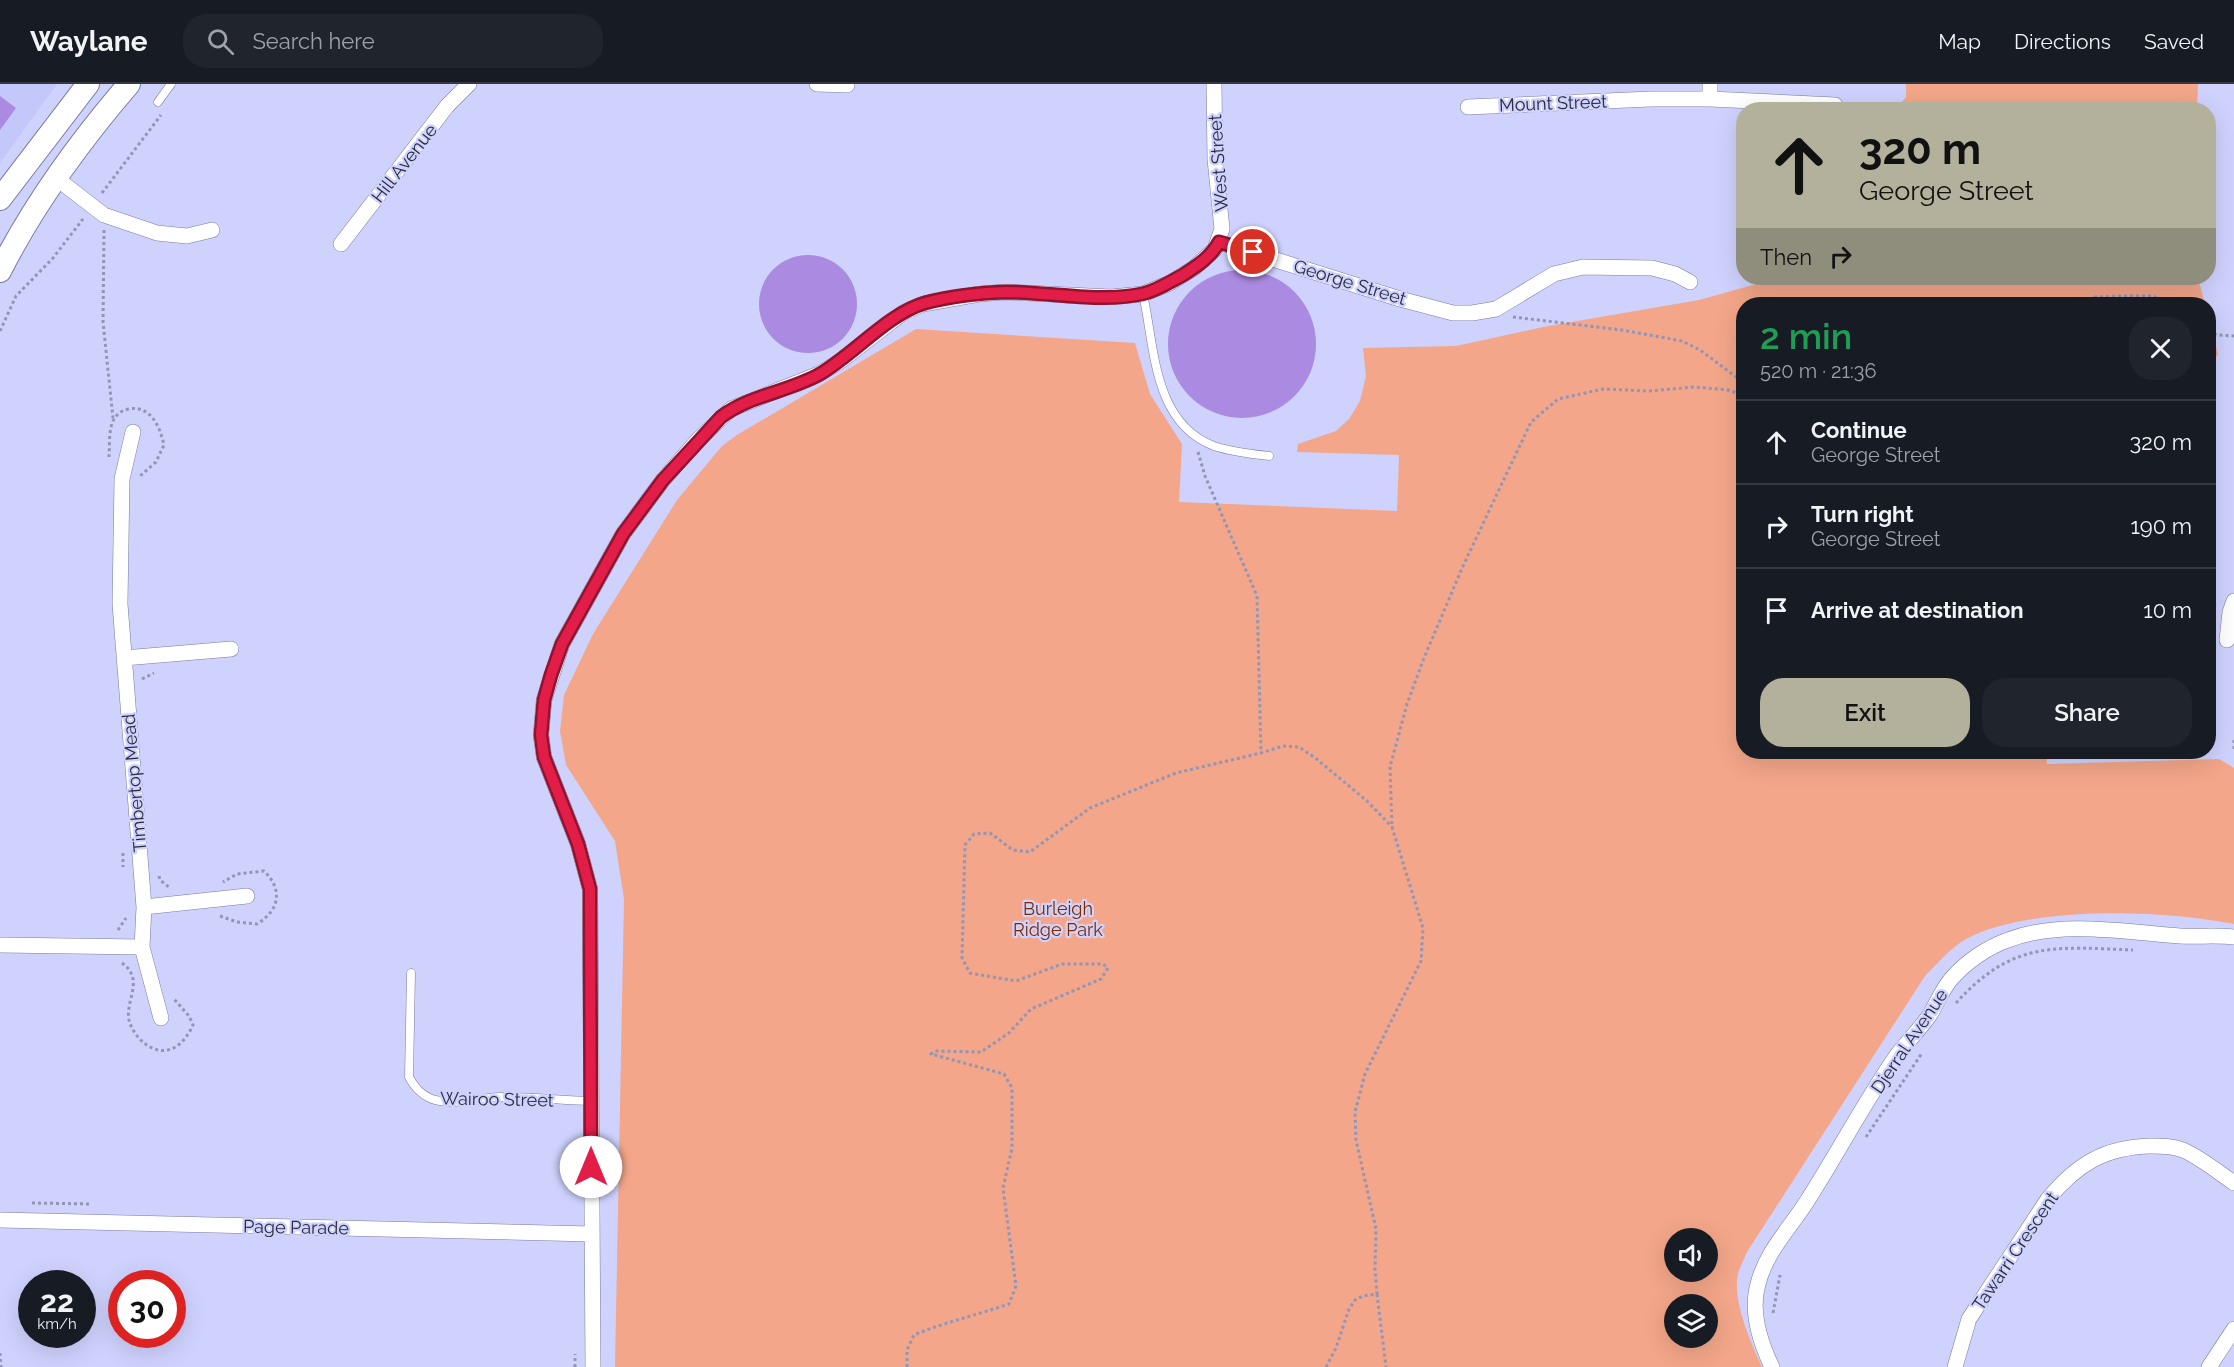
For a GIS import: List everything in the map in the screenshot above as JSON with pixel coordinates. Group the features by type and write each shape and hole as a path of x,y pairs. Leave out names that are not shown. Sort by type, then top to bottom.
{"main road":[{"path":"0,199 88,84"},
{"path":"0,271 56,178 102,115 129,84"}],"street":[{"name":"Hill Avenue","path":"341,244 447,106 469,84"},
{"path":"817,84 847,85"},
{"name":"West Street","path":"1214,84 1215,159 1222,216 1219,242"},
{"name":"Mount Street","path":"1468,107 1651,99 1710,92 1806,102"},
{"path":"56,178 104,215 157,233 187,236 212,230"},
{"path":"593,1367 590,889 578,844 544,757 541,735 544,700 562,644 623,534 663,480 698,440 731,409 804,382 819,374 842,360 904,312 923,304 1005,292 1111,297 1143,294 1170,283 1194,268 1210,255 1219,242"},
{"name":"George Street","path":"1219,242 1453,313 1496,309 1554,274 1582,267 1652,268 1675,274 1690,282"},
{"name":"Timbertop Mead","path":"134,432 122,478 120,604 144,907 142,947 161,1018"},
{"path":"2227,640 2230,612 2234,601"},
{"path":"124,658 231,649"},
{"path":"144,907 247,896"},
{"name":"Djerral Avenue","path":"1772,1367 1760,1340 1757,1324 1757,1286 1762,1270 1898,1054 1928,1017 1951,979 1966,964 2007,940 2046,931 2139,931 2180,936 2234,937"},
{"path":"0,945 142,947"},
{"name":"Tawarri Crescent","path":"1955,1367 1969,1319 2048,1199 2058,1186 2086,1163 2098,1156 2127,1148 2169,1147 2193,1156 2234,1183"},
{"name":"Page Parade","path":"0,1220 591,1234"},
{"path":"2209,1367 2234,1329"}],"lane":[{"path":"158,102 171,84"},
{"path":"1143,294 1154,359 1161,386 1172,412 1191,433 1213,445 1239,453 1269,456"},
{"name":"Wairoo Street","path":"411,973 409,1077 414,1087 423,1095 436,1100 453,1102 501,1097 591,1101"}],"path":[{"path":"99,197 164,111"},
{"path":"104,215 103,322 114,420"},
{"path":"0,331 16,296 53,258 86,216"},
{"path":"2095,297 2155,297"},
{"path":"1504,316 1622,330 1682,341 1700,350 1736,377"},
{"path":"2216,334 2234,336"},
{"path":"1386,1367 1375,1269 1376,1229 1356,1140 1354,1112 1365,1074 1421,961 1423,928 1392,827 1390,767 1407,704 1462,566 1531,422 1558,399 1603,389 1648,391 1695,387 1736,393"},
{"path":"1191,433 1205,476 1257,596 1261,753"},
{"path":"2234,740 2234,751"},
{"path":"907,1367 907,1350 914,1335 938,1325 962,1320 1009,1304 1016,1286 1003,1188 1012,1148 1012,1088 1004,1074 931,1054 935,1051 981,1052 1009,1033 1031,1009 1101,979 1108,968 1103,964 1062,964 1016,981 970,973 962,958 965,845 975,834 990,833 1013,850 1030,852 1090,808 1176,773 1283,746 1299,747 1342,779 1392,827"},
{"path":"1950,1010 1970,987 1989,971 2024,954 2073,948 2143,950"},
{"path":"1863,1143 1926,1047"},
{"path":"1773,1317 1774,1298 1780,1272"},
{"path":"1326,1367 1336,1348 1349,1309 1355,1300 1377,1294"},
{"path":"0,1353 1,1367"}],"shaded area":[{"path":"0,84 57,84 0,163"}],"green space":[{"path":"1906,84 2198,84 2197,102 1902,102 1906,97"},
{"name":"Burleigh Ridge Park","path":"1753,285 2200,285 2203,297 1736,297 1736,759 2047,759 2047,764 2219,759 2234,768 2234,924 2204,919 2135,914 2060,916 2025,920 1993,928 1966,939 1949,951 1925,976 1747,1252 1738,1274 1738,1297 1744,1322 1762,1367 615,1367 624,899 615,841 566,765 560,731 564,695 593,634 677,500 722,446 737,435 916,329 1135,343 1150,394 1182,444 1179,502 1397,511 1399,455 1297,452 1298,444 1336,431 1349,419 1360,401 1366,376 1363,348 1456,346 1543,327 1699,300"}],"building":[{"path":"0,96 16,108 0,130"},
{"path":"808,255 827,259 843,269 853,285 857,304 853,323 843,339 827,349 808,353 789,349 773,339 763,323 759,304 763,285 773,269 789,259"},
{"path":"1242,270 1270,275 1283,282 1294,292 1304,303 1311,316 1316,344 1311,372 1304,385 1294,396 1283,406 1270,413 1242,418 1214,413 1201,406 1190,396 1180,385 1173,372 1168,344 1173,316 1180,303 1190,292 1201,282 1214,275"}],"route":[{"path":"591,1167 590,889 584,861 544,757 541,735 544,700 562,644 623,534 663,480 698,440 731,409 804,382 819,374 842,360 904,312 945,298 1005,292 1111,297 1143,294 1170,283 1194,268 1210,255 1219,242 1253,252"}]}
